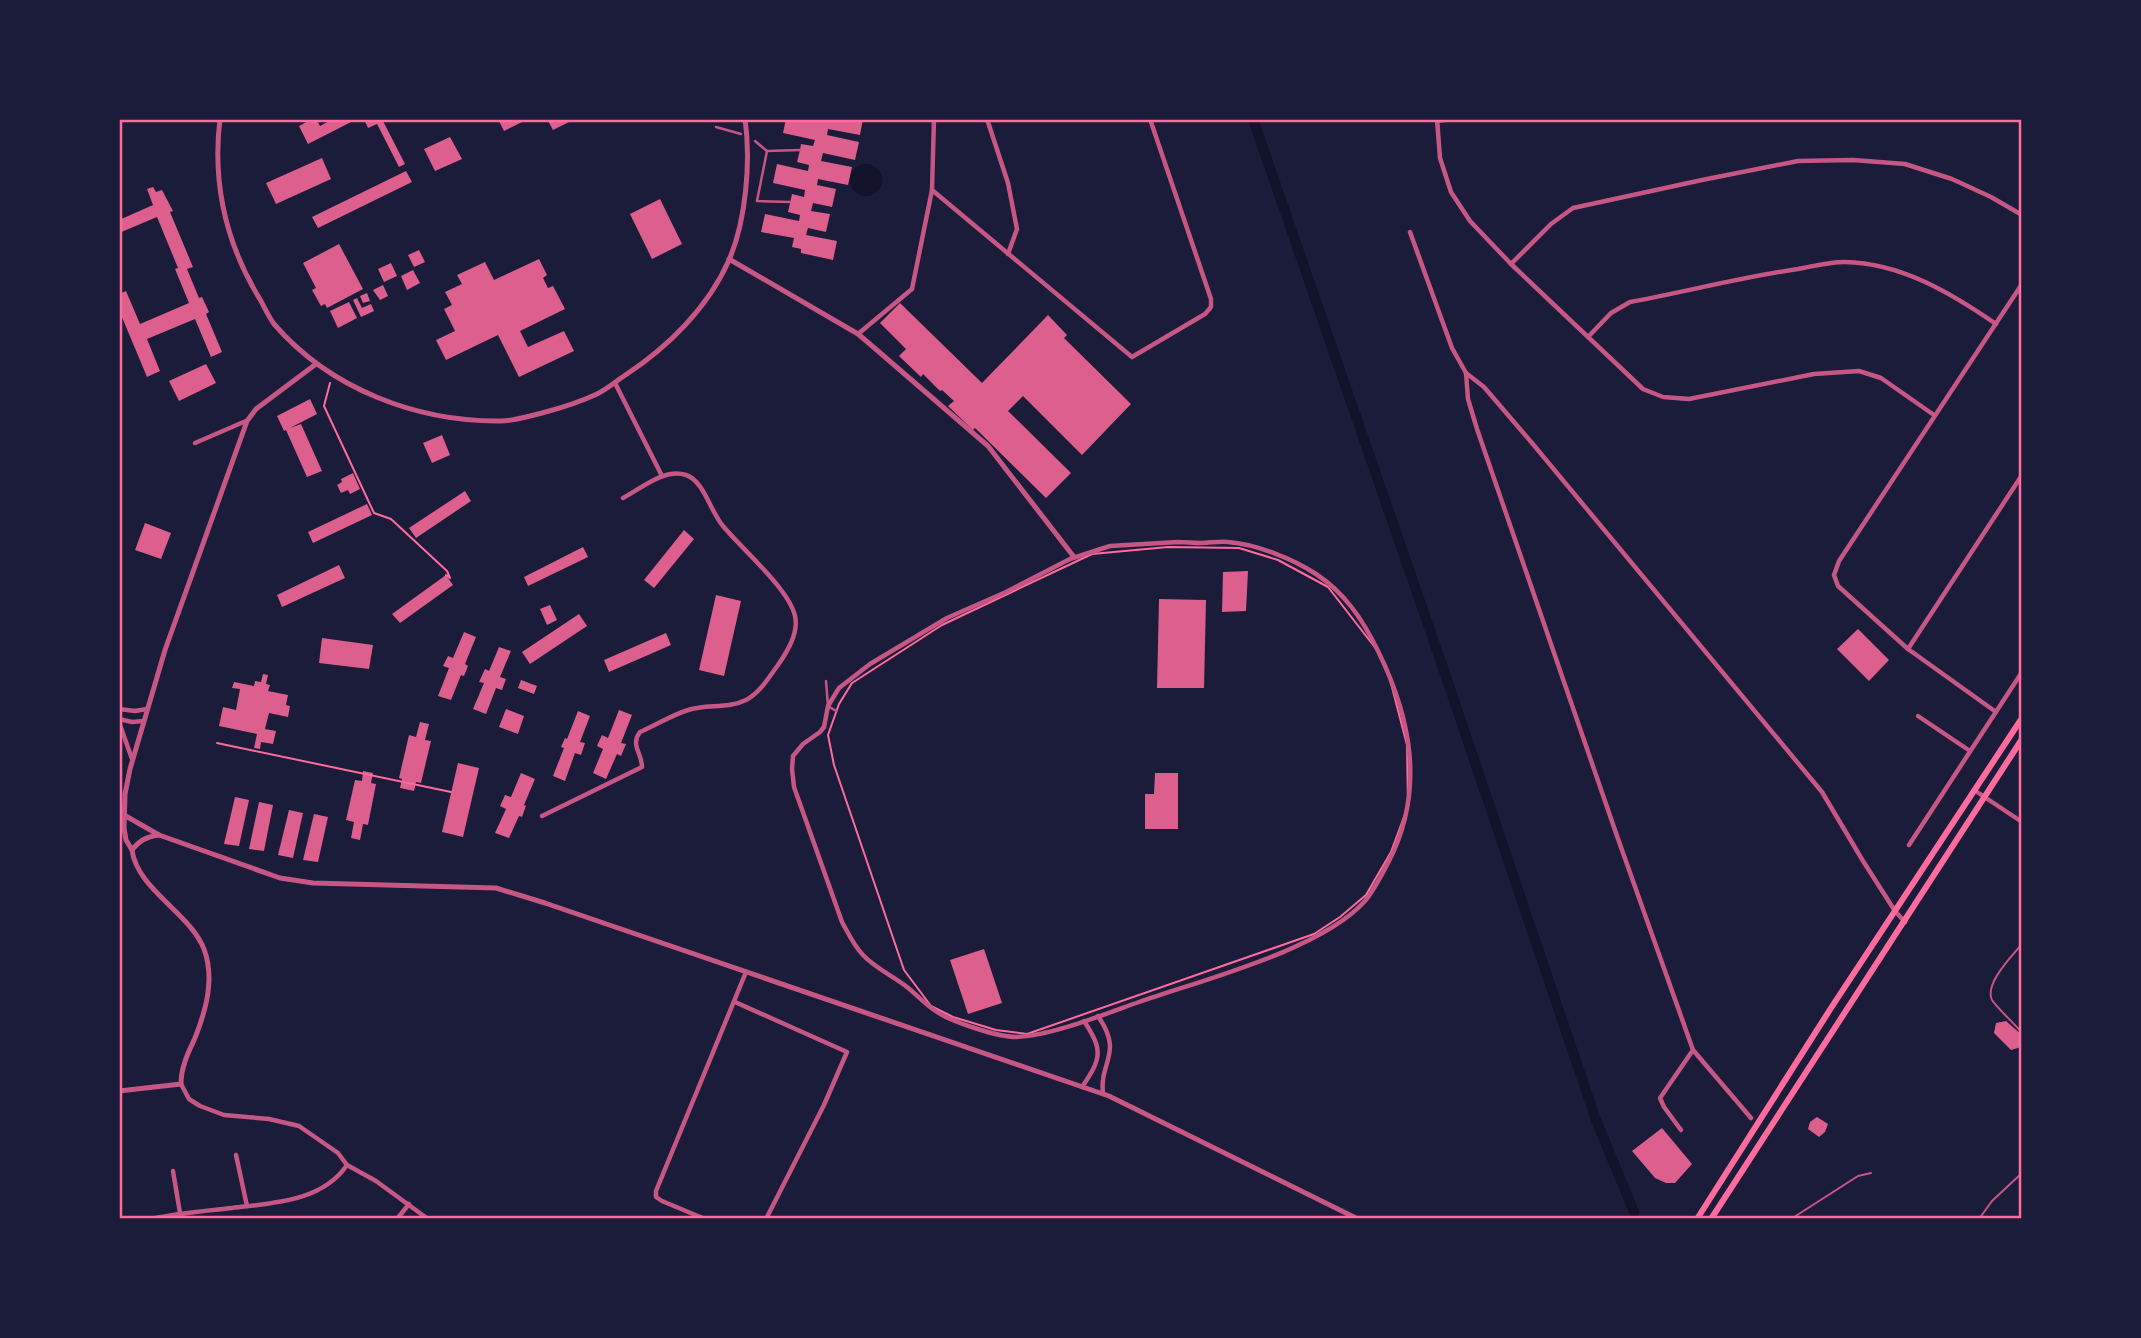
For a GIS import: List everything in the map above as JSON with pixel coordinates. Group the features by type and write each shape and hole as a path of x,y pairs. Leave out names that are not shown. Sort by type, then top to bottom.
{"main road":[{"path":"1698,1219 2022,718"},
{"path":"1711,1219 2022,739"}],"street":[{"path":"220,119 217,144 218,179 223,213 246,277 273,323 333,376 391,403 424,413 503,421 563,407 599,393 644,363 675,336 702,305 729,259 735,243 746,182 745,119"},
{"path":"858,334 912,289 932,190 934,119"},
{"path":"987,119 1008,183 1017,229 1008,254"},
{"path":"932,190 1132,356 1205,314 1212,307 1150,119"},
{"path":"1451,119 1437,120 1440,158 1451,192 1469,221 1643,388 1663,397 1689,399 1814,374 1859,371 1881,378 1934,415"},
{"path":"716,127 741,134"},
{"path":"755,141 767,151 800,150"},
{"path":"767,151 757,201 790,202"},
{"path":"1511,264 1551,224 1573,208 1798,161 1853,160 1905,164 1952,179 2022,215"},
{"path":"1410,232 1452,348 1466,373 1484,387 1532,443 1822,792 1895,911 1905,922"},
{"path":"729,259 858,334 988,446 1074,557"},
{"path":"1588,337 1611,313 1630,302 1784,271 1844,262 1882,267 1916,277 1969,305 1996,324"},
{"path":"1996,712 1908,649 1838,586 1834,575 1839,561 2022,284"},
{"path":"316,363 256,409 247,421 165,650 126,782 124,828 133,859 148,882 190,927 204,949 210,975 205,1013 181,1071 181,1084 189,1099 224,1115 269,1119 299,1126 338,1153 347,1166 376,1181 428,1219"},
{"path":"1466,373 1468,399 1477,429 1693,1050 1751,1118"},
{"path":"615,383 662,476"},
{"path":"195,443 247,421"},
{"path":"542,816 642,767 635,747 635,738 640,732 690,709 729,705 746,700 761,687 785,655 795,630 796,617 789,601 763,568 721,524 699,483 686,475 668,473 624,498"},
{"path":"1908,649 2022,475"},
{"path":"826,681 828,706 824,727 793,756 792,769 794,786 842,922 863,955 937,1012 976,1028 1014,1037 1037,1034 1084,1021 1280,954 1316,936 1364,902 1400,840 1409,806 1411,768 1407,735 1396,688 1364,624 1350,604 1313,572 1278,555 1228,541 1110,546 1074,557 940,622 870,664 839,688 828,706"},
{"path":"1909,845 2022,672"},
{"path":"828,706 836,711"},
{"path":"119,709 148,709"},
{"path":"1918,716 1970,751"},
{"path":"132,760 119,720 144,721"},
{"path":"1973,790 2022,822"},
{"path":"124,815 159,835 280,878 313,883 496,888 545,903 1103,1094 1358,1219"},
{"path":"132,850 138,842 147,837 159,835"},
{"path":"705,1219 662,1201 656,1197 656,1191 746,972"},
{"path":"735,1002 847,1052 824,1105 766,1219"},
{"path":"1098,1016 1105,1025 1111,1048 1102,1086 1103,1094"},
{"path":"1082,1087 1092,1071 1099,1049 1084,1021"},
{"path":"1681,1130 1660,1097 1693,1050"},
{"path":"119,1091 181,1084"},
{"path":"236,1155 247,1206"},
{"path":"151,1219 180,1213 281,1202 316,1190 339,1177 347,1166"},
{"path":"173,1171 180,1213"},
{"path":"397,1219 409,1204"}],"lane":[{"path":"2022,944 1990,988 1992,999 2022,1033"},
{"path":"1791,1219 1858,1176 1871,1173"},
{"path":"1979,1219 1992,1201 2022,1173"}],"path":[{"path":"333,376 324,406 374,513 390,519 447,571 450,578 446,575"},
{"path":"1168,547 1239,548 1278,560 1328,587 1377,650 1387,668 1406,745 1408,806 1391,852 1366,895 1314,934 1027,1034 996,1030 953,1017 932,1006 904,970 834,765 828,735 836,711 852,683 942,625 1092,555 1168,547"},
{"path":"217,743 451,792"}],"shaded area":[{"path":"866,164 878,168 882,180 878,192 866,196 854,192 850,180 854,168"}],"building":[{"path":"316,119 320,126 330,119 357,119 308,144 299,126"},
{"path":"364,119 382,119 405,164 399,167 377,124 368,128"},
{"path":"498,119 528,119 504,131"},
{"path":"547,119 568,119 569,122 553,130"},
{"path":"786,119 819,122 820,119 863,119 860,135 828,129 827,135 859,142 855,160 823,153 821,161 852,167 848,185 818,179 817,185 836,189 832,207 813,203 811,211 830,214 826,232 808,228 806,235 837,241 833,260 801,253 801,249 792,247 794,238 761,232 765,214 799,221 800,215 788,212 792,194 804,197 805,190 773,183 777,164 808,171 809,165 797,162 801,144 813,146 815,140 783,133"},
{"path":"450,137 462,159 435,171 424,149"},
{"path":"322,158 331,179 276,204 266,183"},
{"path":"406,171 412,182 318,228 312,217"},
{"path":"153,187 156,192 162,190 173,211 170,212 193,267 187,269 199,298 202,297 209,312 206,314 222,352 211,357 195,319 147,339 160,371 147,377 119,310 119,294 126,291 140,324 189,303 157,217 119,233 119,220 153,205 147,189"},
{"path":"660,199 682,244 652,259 630,214"},
{"path":"339,244 363,289 327,308 325,304 321,306 312,290 316,288 303,263"},
{"path":"419,250 425,262 414,267 408,255"},
{"path":"539,259 547,275 543,278 548,288 553,286 565,309 520,331 528,347 564,331 574,351 519,377 498,335 446,360 436,340 455,331 444,309 452,305 445,292 462,284 457,275 485,262 494,280"},
{"path":"391,263 397,276 384,282 378,269"},
{"path":"413,270 420,283 407,290 401,276"},
{"path":"383,285 388,296 380,300 373,290"},
{"path":"367,293 370,301 363,303 360,296"},
{"path":"357,298 362,308 371,304 374,311 361,317 353,300"},
{"path":"349,302 357,318 338,328 330,311"},
{"path":"900,303 982,383 1048,315 1067,335 1064,338 1131,404 1082,455 1023,396 1008,411 1071,473 1046,498 975,428 973,430 948,406 954,401 923,374 921,377 899,356 906,349 880,323"},
{"path":"206,364 216,383 179,401 169,381"},
{"path":"310,399 317,414 290,428 301,424 322,471 307,477 277,416"},
{"path":"442,435 450,455 432,463 423,443"},
{"path":"353,473 360,489 350,494 348,490 341,493 337,485 342,482 341,479"},
{"path":"465,491 471,501 416,538 409,528"},
{"path":"367,504 372,515 313,543 308,532"},
{"path":"145,523 171,533 161,559 135,550"},
{"path":"684,530 694,539 654,588 644,580"},
{"path":"583,547 588,557 528,586 524,577"},
{"path":"339,565 345,578 282,607 277,595"},
{"path":"1248,571 1246,611 1222,612 1223,572"},
{"path":"446,575 453,585 400,623 392,614"},
{"path":"716,595 741,601 724,676 699,670"},
{"path":"1159,599 1206,600 1204,688 1157,688"},
{"path":"550,605 557,620 547,625 540,609"},
{"path":"579,614 587,626 530,664 522,652"},
{"path":"1858,629 1889,660 1869,681 1837,649"},
{"path":"464,632 476,637 465,664 468,666 464,676 461,675 451,700 438,696 449,668 443,666 448,656 453,658"},
{"path":"666,633 671,645 609,672 604,660"},
{"path":"322,638 373,645 369,669 319,663"},
{"path":"499,647 511,651 500,677 506,679 502,690 496,688 486,714 473,709 484,683 479,682 485,669 489,671"},
{"path":"263,674 268,675 268,691 288,695 286,705 290,706 288,717 269,713 265,729 276,731 273,744 261,742 260,749 254,748 257,734 219,726 223,707 236,710 240,689 232,688 234,682 254,686 255,681 261,682"},
{"path":"521,680 537,686 534,694 518,688"},
{"path":"506,709 524,716 518,734 499,727"},
{"path":"619,710 632,715 621,743 626,744 621,756 617,754 606,779 593,773 603,749 597,746 602,735 608,738"},
{"path":"578,711 590,716 580,742 585,743 581,755 575,753 565,781 553,776 564,748 561,747"},
{"path":"420,722 429,724 425,740 431,741 421,783 416,782 414,791 400,788 402,779 399,778 409,735 416,737"},
{"path":"458,763 479,768 463,837 442,832"},
{"path":"363,771 373,773 371,783 376,784 368,825 363,824 360,840 351,838 354,822 346,820 355,780 362,781"},
{"path":"521,773 535,779 522,817 519,816 509,838 495,833 506,809 500,806 505,795 511,797"},
{"path":"1155,773 1178,773 1178,829 1145,829 1145,794 1154,794"},
{"path":"235,797 249,800 239,846 224,844"},
{"path":"259,802 273,805 264,851 249,849"},
{"path":"289,810 303,813 293,858 278,855"},
{"path":"314,814 328,817 318,862 303,860"},
{"path":"984,949 1002,1003 968,1014 950,960"},
{"path":"2006,1021 2022,1035 2021,1047 2011,1050 1994,1033 1996,1023"},
{"path":"1817,1117 1828,1124 1819,1137 1808,1129 1810,1122"},
{"path":"1662,1128 1692,1164 1675,1183 1666,1183 1655,1178 1632,1151"}],"waterway":[{"path":"1253,119 1596,1120 1634,1212"}]}
